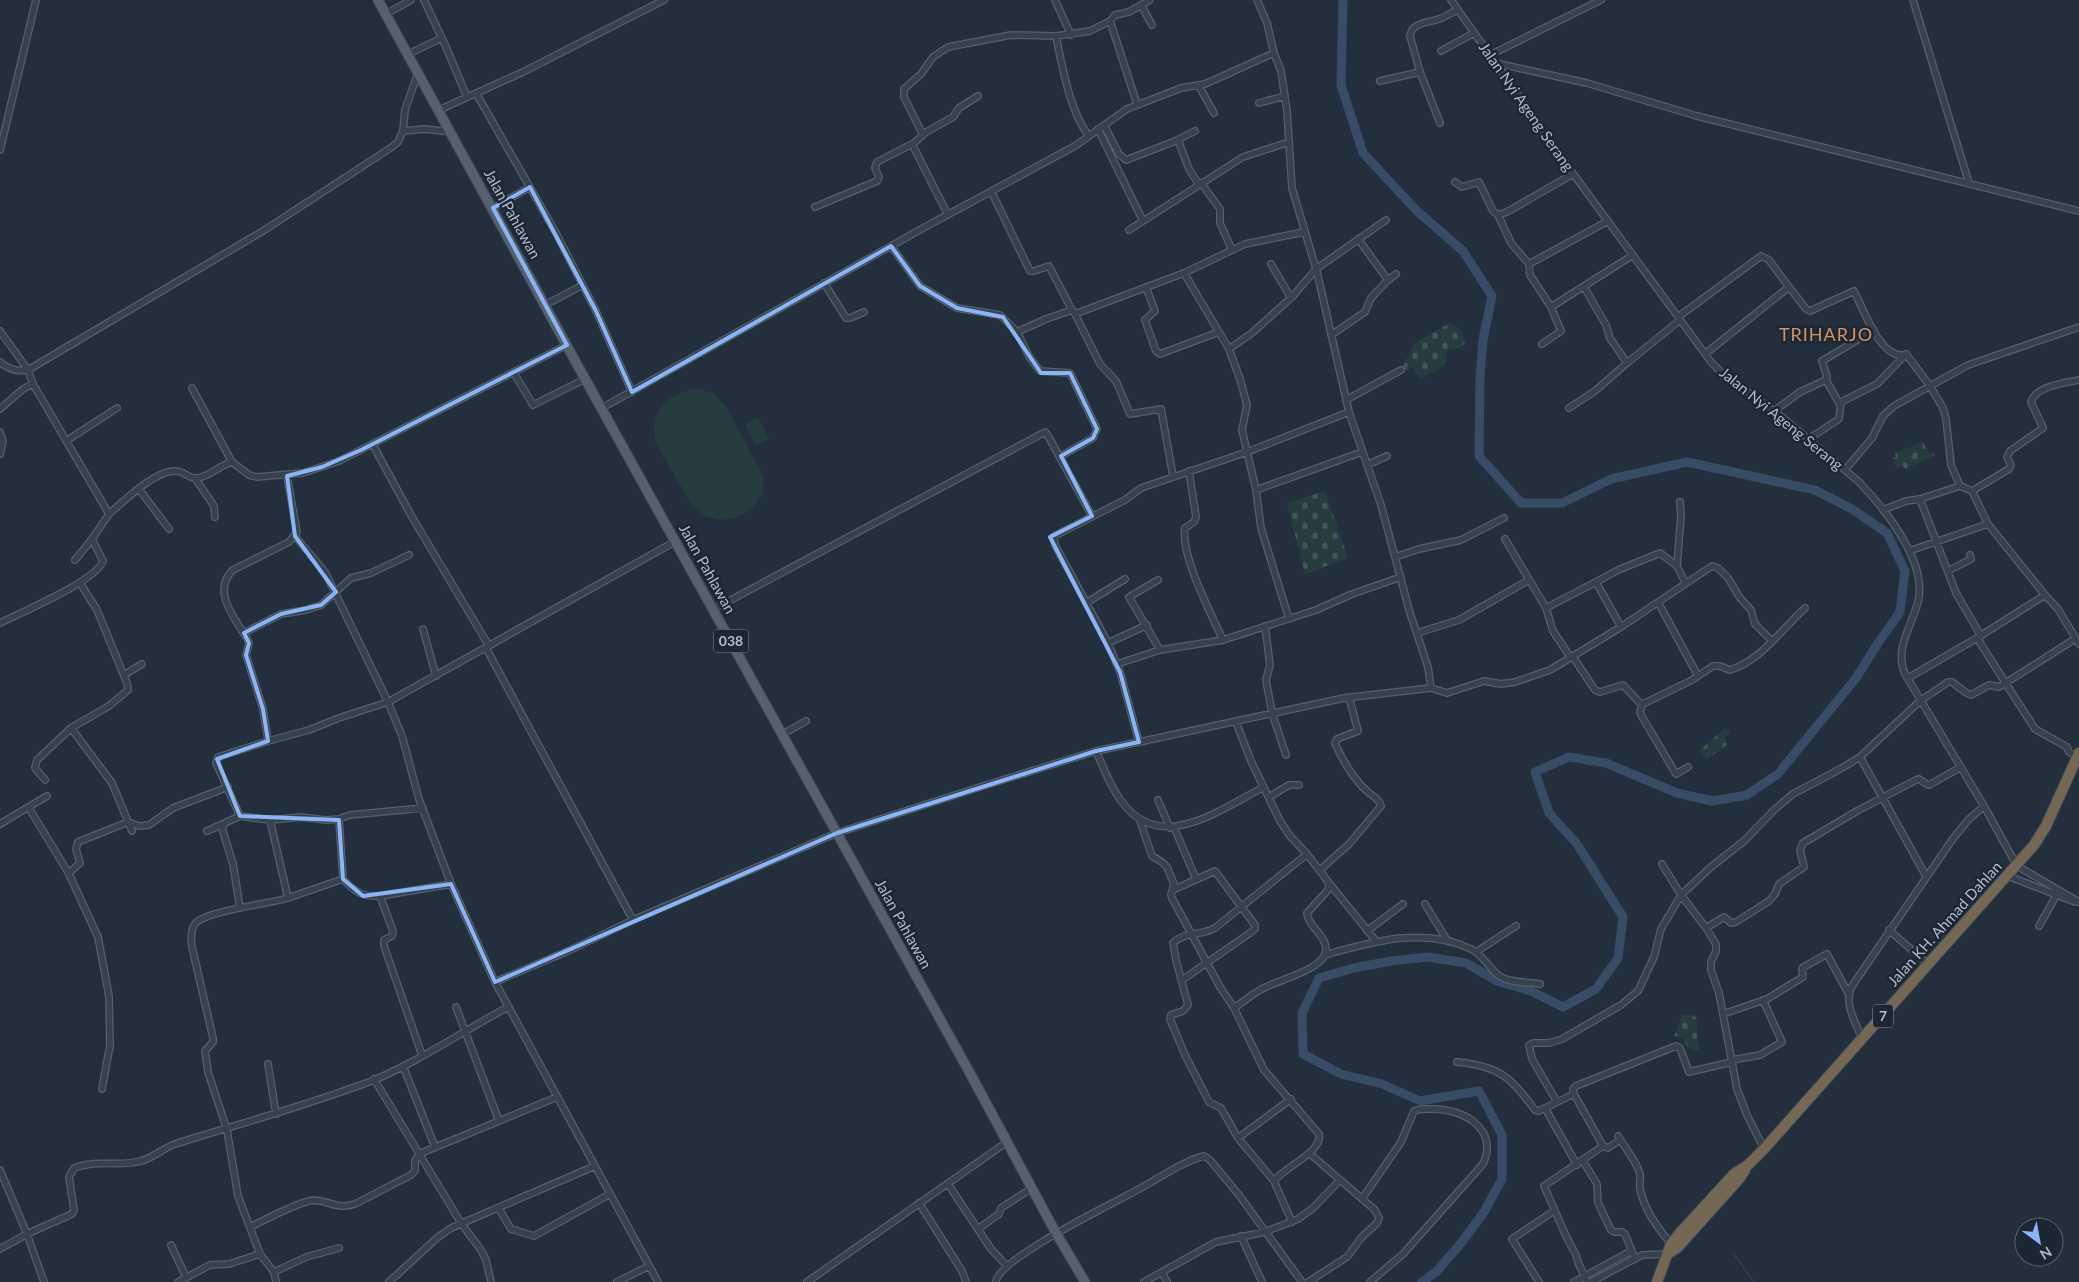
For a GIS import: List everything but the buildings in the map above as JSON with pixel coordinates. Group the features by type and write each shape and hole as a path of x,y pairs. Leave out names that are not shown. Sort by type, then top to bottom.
{"highway":[{"name":"Jalan KH. Ahmad Dahlan","path":"1657,1282 1668,1245 1734,1174 1748,1165 1764,1149 2034,845 2046,826 2079,756"}],"main road":[{"name":"Jalan Pahlawan","path":"378,0 418,72 443,108 451,132 545,305 1084,1282"}],"street":[{"path":"0,150 36,0"},
{"path":"386,14 412,0"},
{"path":"424,0 467,97"},
{"path":"443,108 532,67 664,0"},
{"path":"1055,0 1071,35"},
{"path":"923,134 904,97 903,91 921,74 938,53 948,48 998,36 1018,34 1056,36 1090,31 1110,21 1115,15 1129,12 1150,0"},
{"path":"1257,0 1267,23 1274,53 1281,71 1285,96 1292,188 1316,269 1349,412 1381,505 1428,667 1431,688"},
{"name":"Jalan Nyi Ageng Serang","path":"1450,0 1573,174 1705,354 1723,374 1774,411 1845,470 1870,493 1900,532 1909,551 1920,587 1916,609 1904,640 1903,666 1920,701 1984,806 2017,866"},
{"path":"1490,55 1601,0"},
{"path":"1913,0 1969,183"},
{"path":"1141,5 1152,25"},
{"path":"1440,123 1420,72 1410,32 1418,25 1438,19 1457,10"},
{"path":"1110,21 1137,104"},
{"path":"1441,51 1474,33"},
{"path":"1056,36 1070,95 1080,121 1089,136"},
{"path":"408,54 442,38"},
{"path":"602,408 891,246 1063,154 1127,109 1181,88 1200,86 1274,53"},
{"path":"1495,63 1587,83 1697,116 2079,211"},
{"path":"0,362 12,369 28,370 263,231 392,147 398,142 403,131 405,110 418,72"},
{"path":"1380,81 1420,72"},
{"path":"1200,86 1214,113"},
{"path":"476,93 583,285 632,392"},
{"path":"815,207 877,181 879,177 875,165 877,162 914,143 923,137 923,134 953,117 959,108 978,96"},
{"path":"1259,103 1285,96"},
{"path":"1104,125 1119,154 1126,160 1178,140 1195,131"},
{"path":"403,131 425,129 451,132"},
{"path":"1098,130 1143,221"},
{"path":"1178,140 1189,169 1220,209 1220,223 1232,250"},
{"path":"1129,230 1243,157 1289,142"},
{"path":"914,143 913,146 948,215"},
{"path":"1498,215 1507,212 1573,174"},
{"path":"1456,182 1462,187 1479,182 1511,243 1529,264 1530,275 1552,307 1561,331 1542,344"},
{"path":"493,208 530,187"},
{"path":"991,191 1030,271 1034,272 1049,266 1100,364 1116,381 1130,414 1161,409 1173,476"},
{"path":"1228,349 1252,333 1291,298 1303,287 1316,269 1386,220"},
{"path":"1529,264 1608,221"},
{"path":"1017,332 1046,319 1074,312 1184,273 1250,242 1304,232"},
{"path":"1358,239 1388,280"},
{"path":"891,246 920,286 957,308 1000,315 1017,332 1030,358 1040,372 1070,373 1097,429 1093,438 1060,456"},
{"path":"1552,307 1633,255"},
{"path":"1569,408 1595,391 1679,318 1761,256 1769,260 1806,309 1810,311 1854,291 1874,330 1886,348 1897,355 1910,357 1943,408 1951,465 1960,486"},
{"path":"1271,264 1291,298"},
{"path":"1184,273 1228,349 1247,401 1242,424 1256,490 1261,528 1289,618"},
{"path":"1332,336 1365,312 1372,298 1396,274"},
{"path":"824,283 846,318 864,312"},
{"path":"545,305 583,285"},
{"path":"1146,287 1155,311 1145,319 1145,322 1156,350 1160,354 1219,332"},
{"path":"1584,287 1606,325 1610,338 1628,363"},
{"path":"1705,354 1789,287"},
{"path":"1845,470 1872,438 1887,411 1968,364 2079,327"},
{"path":"1807,440 1839,419 1840,404 1826,380 1828,377 1822,361 1874,330"},
{"path":"0,331 28,370 33,384 109,514"},
{"path":"192,388 232,462 249,475 257,477 287,476 303,474 322,467 373,444 567,345"},
{"path":"1840,404 1844,399 1876,384 1904,355"},
{"path":"1346,400 1401,370"},
{"path":"514,373 532,405 585,378"},
{"path":"1774,411 1800,392 1826,380"},
{"path":"1972,490 2009,469 2011,464 2007,457 2010,451 2043,428 2031,402 2034,396 2051,386 2079,380"},
{"path":"0,409 23,389 33,384"},
{"path":"66,441 117,408"},
{"path":"1139,742 1125,685 1117,664 1053,538 1056,534 1126,500 1141,488 1247,452 1349,412"},
{"path":"0,432 4,441 0,454"},
{"path":"714,609 1044,432 1060,456 1092,516"},
{"path":"373,444 412,517 487,647 632,920"},
{"path":"1256,490 1362,452"},
{"path":"1367,465 1387,456"},
{"path":"75,560 109,514 139,489 160,475 173,470 200,478 232,462"},
{"path":"1189,471 1196,517 1194,522 1185,528 1188,551 1202,592 1223,640"},
{"path":"268,740 263,709 246,655 248,643 226,602 225,582 227,575 249,561 289,542 295,536 297,532 287,476"},
{"path":"195,478 214,506 215,517"},
{"path":"1557,1102 1532,1058 1529,1045 1532,1042 1548,1043 1562,1039 1620,1005 1638,991 1654,957 1661,929 1681,895 1711,867 1744,841 1775,809 1793,794 1860,757 1920,701 1948,682 1952,682 1971,695 1989,685 1998,687 2077,642 2058,610 1988,524 1972,490 1960,486 1920,499 1906,501 1883,510"},
{"path":"139,489 169,529"},
{"path":"1920,499 1956,593 1979,637 2035,729 2066,747 2069,752 2079,756"},
{"path":"1677,566 1681,516 1680,502"},
{"path":"1395,557 1419,549 1461,540 1504,518"},
{"path":"1909,551 1988,524"},
{"path":"295,536 325,572 388,702 402,736 422,808 451,884 508,1007 658,1282"},
{"path":"0,623 80,583 99,568 103,563 103,558 95,549 92,539"},
{"path":"1505,539 1546,608 1553,631 1595,690 1600,692 1623,685 1638,702 1643,704"},
{"path":"240,816 216,763 218,757 268,740 309,730 388,702 676,541"},
{"path":"1546,608 1618,570 1655,554 1664,554 1677,566 1685,582"},
{"path":"244,633 281,614 321,606 351,578 371,573 409,555"},
{"path":"1948,570 1968,562 1971,559 1970,555"},
{"path":"496,982 568,951 632,920 837,833 1096,751 1349,697 1431,688 1447,693 1484,681 1501,684 1515,682 1550,670 1621,627 1708,566 1718,568 1728,578 1740,598 1751,610 1755,624 1771,640"},
{"path":"1117,664 1160,650 1223,640 1316,610 1352,594 1401,577"},
{"path":"1086,603 1125,579"},
{"path":"1158,580 1129,596 1160,650"},
{"path":"1418,633 1459,620 1529,580"},
{"path":"1596,582 1621,627"},
{"path":"45,780 36,770 35,763 71,728 109,706 125,694 128,687 97,610 80,583"},
{"path":"1908,678 1979,637 2044,595"},
{"path":"1658,602 1698,676"},
{"path":"1688,767 1676,774 1641,715 1640,711 1643,704 1716,666 1732,670 1763,649 1805,608"},
{"path":"1108,643 1147,626"},
{"path":"1265,626 1270,665 1266,680 1272,713 1286,755"},
{"path":"423,629 436,676"},
{"path":"124,675 142,664"},
{"path":"1320,870 1349,844 1381,806 1379,801 1355,777 1335,743 1337,739 1358,731 1349,697"},
{"path":"783,734 806,721"},
{"path":"1236,722 1251,761 1285,829 1376,941"},
{"path":"71,728 112,783 132,830"},
{"path":"1096,751 1122,803 1140,821 1150,825 1172,827 1194,822 1264,787"},
{"path":"1860,757 1884,797 1912,854 1926,876"},
{"path":"1706,928 1724,917 1731,923 1736,922 1769,901 1775,894 1779,884 1804,867 1800,850 1803,843 1916,780 1919,779 1929,785 1961,767"},
{"path":"1269,797 1289,785 1299,785"},
{"path":"69,873 80,863 76,849 78,842 128,822 139,826 149,825 173,808 228,787"},
{"path":"0,824 47,796"},
{"path":"1158,800 1196,879"},
{"path":"1848,993 1926,876 1968,820 1984,806"},
{"path":"29,808 69,873 98,937 108,986 110,1045 102,1089"},
{"path":"207,831 240,816 270,820 301,817 326,820 350,815 422,808"},
{"path":"339,818 343,879 357,893 368,897 380,896 451,884"},
{"path":"270,820 288,898"},
{"path":"1140,821 1152,856 1166,867 1174,884 1172,898 1234,1008 1264,1070 1291,1099 1319,1134 1319,1140 1309,1153 1274,1181"},
{"path":"225,823 222,828 233,864 240,908"},
{"path":"1292,1222 1274,1181 1238,1138 1221,1108 1209,1102 1185,1055 1170,1019 1171,1015 1184,1011 1188,1007 1173,946 1178,939 1191,934 1212,930 1307,854"},
{"path":"1662,864 1681,895 1716,944 1716,951 1710,967 1723,1014 1738,1089 1747,1115 1764,1149"},
{"path":"2017,866 2079,903"},
{"path":"1173,890 1215,871 1254,921 1255,929 1208,964 1182,980"},
{"path":"2008,876 2056,896 2079,903"},
{"path":"276,1282 274,1272 260,1254 238,1196 227,1130 208,1072 205,1051 213,1042 213,1038 191,937 194,925 205,916 288,898 343,879"},
{"path":"1234,1008 1266,986 1306,970 1322,960 1325,955 1326,946 1309,921 1307,913 1328,890 1329,882"},
{"path":"380,896 392,931 392,936 384,940 384,946 422,1055"},
{"path":"2039,926 2056,896"},
{"path":"1367,931 1403,904"},
{"path":"1425,904 1447,940"},
{"path":"1476,952 1516,926"},
{"path":"1889,930 1928,964"},
{"path":"1325,955 1376,941 1420,937 1447,940 1476,952 1503,978 1540,984"},
{"path":"1723,1014 1763,1000 1803,977 1802,968 1827,954 1830,956 1848,993 1848,1000 1862,1039"},
{"path":"1574,1282 1587,1280 1632,1254 1647,1254 1668,1245 1647,1211 1640,1189 1640,1175 1636,1163 1619,1138 1608,1148 1603,1146 1573,1089 1576,1086 1678,1047 1689,1072 1760,1054 1782,1042 1763,1000"},
{"path":"456,1007 498,1122"},
{"path":"0,1249 27,1234 70,1216 73,1212 70,1177 74,1168 84,1164 106,1162 140,1162 167,1147 276,1114 374,1079 403,1066 508,1007"},
{"path":"1457,1062 1474,1064 1498,1072 1512,1080 1535,1110 1539,1111 1574,1094"},
{"path":"268,1064 276,1114"},
{"path":"403,1066 435,1147"},
{"path":"374,1079 461,1224 481,1250 486,1260 491,1282"},
{"path":"250,1227 310,1200 344,1207 355,1204 411,1176 415,1171 415,1161 419,1154 557,1097"},
{"path":"1238,1138 1291,1099"},
{"path":"1362,1199 1401,1142 1414,1111 1420,1108 1452,1110 1464,1115 1473,1122 1485,1136 1488,1147 1483,1164 1403,1254 1370,1282"},
{"path":"1545,1108 1577,1165"},
{"path":"807,1282 1007,1142"},
{"path":"1587,1280 1544,1186 1603,1146"},
{"path":"1308,1282 1348,1257 1361,1238 1378,1221 1378,1213 1309,1153"},
{"path":"996,1282 997,1276 1006,1266 1056,1233 1204,1156 1210,1160 1239,1195 1302,1282"},
{"path":"1583,1161 1598,1185 1598,1203 1611,1230 1625,1234 1632,1254"},
{"path":"389,1282 416,1260 438,1237 461,1224 595,1166"},
{"path":"0,1170 27,1234 44,1282"},
{"path":"1144,1282 1216,1242 1265,1232 1292,1222 1313,1208 1340,1180"},
{"path":"948,1184 991,1248 1006,1266"},
{"path":"978,1229 999,1214 1001,1208 1032,1188"},
{"path":"499,1209 511,1230 534,1236 610,1194"},
{"path":"919,1203 962,1271 966,1282"},
{"path":"1539,1282 1512,1239 1554,1211"},
{"path":"1241,1236 1262,1282"},
{"path":"171,1245 186,1277"},
{"path":"274,1272 306,1257 339,1248"},
{"path":"178,1282 210,1266 229,1264 260,1254"},
{"path":"617,1282 649,1266"},
{"path":"1162,1272 1167,1282"}],"highlighted area":[{"path":"530,187 596,311 632,392 891,246 920,286 957,308 1003,317 1041,373 1070,373 1097,429 1093,438 1061,456 1092,516 1050,537 1120,672 1139,742 1096,751 837,833 495,982 451,884 363,896 343,879 339,820 240,816 217,759 268,741 263,709 246,655 249,643 244,633 281,614 321,605 336,592 295,536 287,476 322,467 361,450 567,345 493,208"}],"green space":[{"path":"1450,323 1461,330 1465,343 1461,348 1446,351 1447,360 1436,372 1427,375 1421,380 1412,367 1405,372 1403,366 1415,343"},
{"path":"697,389 713,393 727,408 764,478 762,496 750,510 734,518 720,520 705,516 692,505 657,445 655,423 657,414 662,406 676,395"},
{"path":"758,417 769,439 756,446 745,424"},
{"path":"1923,442 1929,454 1933,453 1935,455 1906,469 1903,466 1896,468 1893,458 1896,457 1895,453"},
{"path":"1325,491 1348,558 1305,574 1287,503"},
{"path":"1725,728 1730,732 1725,738 1727,745 1706,760 1699,751"},
{"path":"1682,1015 1693,1015 1697,1020 1697,1038 1700,1048 1698,1050 1690,1048 1683,1038 1674,1036"}],"waterway":[{"path":"1343,0 1341,85 1363,153 1417,211 1463,251 1492,296 1483,340 1480,377 1479,456 1521,503 1562,503 1611,479 1687,462 1815,490 1852,509 1887,533 1905,571 1900,612 1856,678 1778,774 1747,795 1712,801 1677,793 1606,763 1569,757 1535,772 1549,813 1577,844 1623,917 1618,958 1596,989 1563,1007 1531,991 1497,981 1466,963 1427,957 1354,968 1319,978 1302,1013 1303,1054 1341,1074 1382,1084 1420,1101 1479,1091 1502,1135 1502,1179 1484,1212 1462,1242 1436,1272 1422,1282"},
{"path":"1733,1253 1754,1282"}],"district":[{"name":"TRIHARJO","path":"1826,335"}]}
